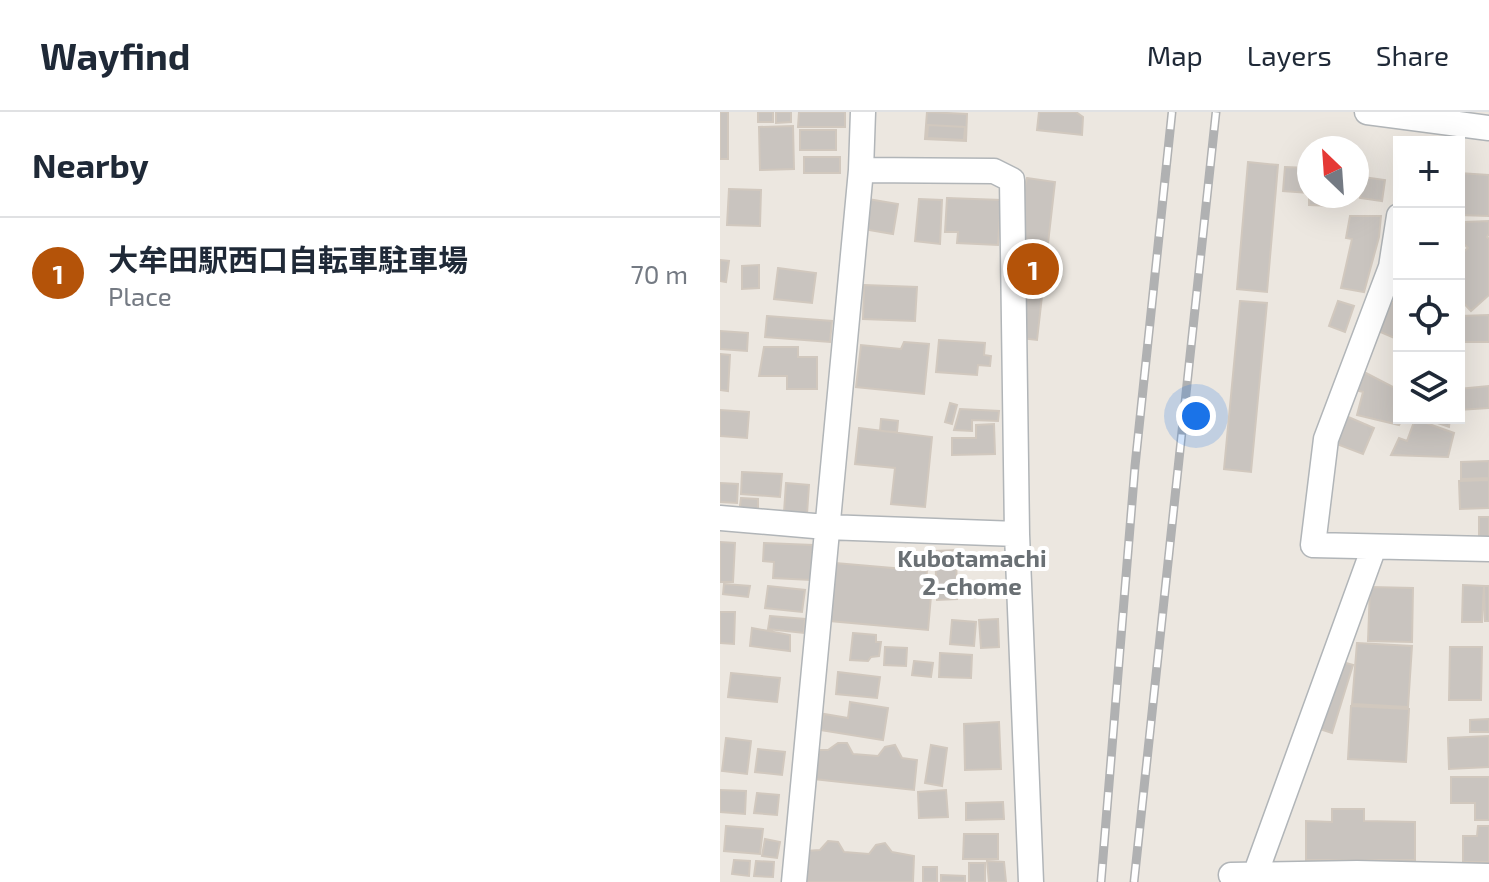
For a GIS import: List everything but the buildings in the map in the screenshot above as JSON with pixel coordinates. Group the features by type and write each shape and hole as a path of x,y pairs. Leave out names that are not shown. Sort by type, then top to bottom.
{"street":[{"path":"794,882 861,170 863,112"},
{"path":"1367,112 1413,130 1489,128"},
{"path":"861,170 994,171 1012,180 1017,534 1031,882"},
{"path":"1393,254 1391,267 1326,439 1313,545 1489,549"},
{"path":"720,518 826,527 1017,534"},
{"path":"1374,547 1243,875 1356,878 1489,876"}],"railway":[{"path":"1101,882 1135,466 1172,112"},
{"path":"1134,882 1216,112"}],"place":[{"name":"大牟田駅西口自転車駐車場","path":"1033,269"}],"district":[{"name":"Kubotamachi 2-chome","path":"972,573"}]}
